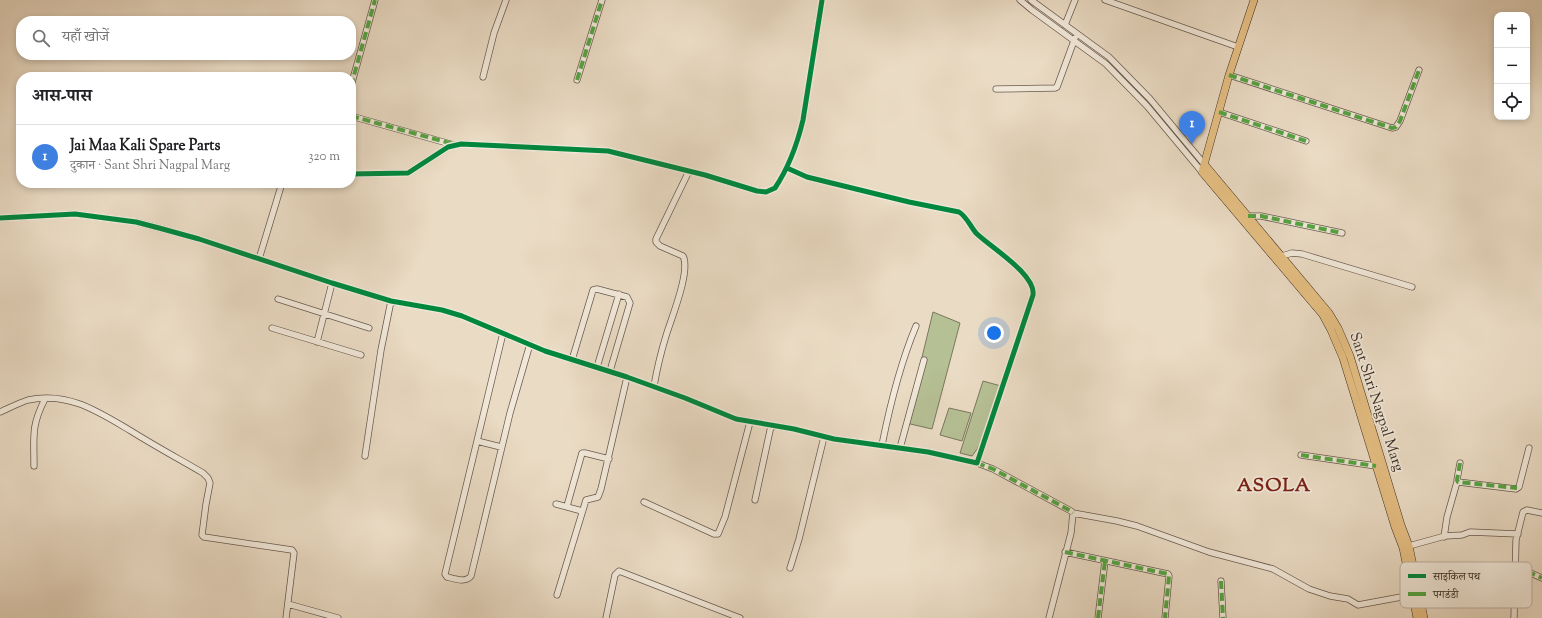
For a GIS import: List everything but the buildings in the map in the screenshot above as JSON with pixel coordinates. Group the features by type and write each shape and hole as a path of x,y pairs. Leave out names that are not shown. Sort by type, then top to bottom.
{"main road":[{"path":"1204,169 1229,75 1254,0"},
{"name":"Sant Shri Nagpal Marg","path":"1204,169 1248,216 1329,313 1346,344 1401,525 1409,546 1412,562"},
{"name":"Sant Shri Nagpal Marg","path":"1204,169 1323,315 1331,330 1341,352 1394,525 1403,548 1406,562"},
{"name":"Sant Shri Nagpal Marg","path":"1415,608 1417,618"},
{"name":"Sant Shri Nagpal Marg","path":"1422,608 1424,618"}],"street":[{"path":"355,72 375,0"},
{"path":"483,77 494,33 506,0"},
{"path":"577,80 602,0 598,0"},
{"path":"356,174 408,173 448,147 454,145 509,146 608,151 689,171 757,191 766,192 775,188 787,168 798,140 803,120 822,0"},
{"name":"Sant Shri Nagpal Marg","path":"1020,0 1106,64 1204,169"},
{"name":"Sant Shri Nagpal Marg","path":"1031,0 1109,57 1150,99 1204,169"},
{"path":"1065,25 1075,0"},
{"path":"1106,0 1238,47"},
{"path":"996,89 1057,87 1078,34"},
{"path":"1229,75 1392,128 1396,127 1400,121 1419,70"},
{"path":"1219,112 1306,141"},
{"path":"356,117 454,145"},
{"path":"787,168 814,178 909,202 959,212 964,215 976,233 1018,268 1031,284 1033,295 977,463"},
{"path":"654,386 666,336 678,301 685,263 683,256 660,246 656,242 656,239 689,171"},
{"path":"259,258 280,188"},
{"path":"0,218 75,214 128,221 199,239 391,301 453,313 545,351 654,386 728,416 750,422 794,429 824,437 862,444 882,445 928,452 977,463 993,469 1072,511 1073,513 1137,526 1209,552 1273,569 1309,589 1330,596 1348,599 1358,605 1400,597"},
{"path":"1248,216 1261,216 1342,233"},
{"path":"1282,256 1292,253 1302,254 1412,287"},
{"path":"317,342 332,283"},
{"path":"572,360 593,290 597,289 627,296 630,303 610,371"},
{"path":"597,367 619,294"},
{"path":"278,299 369,328"},
{"path":"365,456 381,350 391,301"},
{"path":"882,445 900,369 916,326"},
{"path":"272,328 361,355"},
{"path":"503,333 445,574 447,577 466,580 470,579 501,447 530,344"},
{"path":"900,448 924,360"},
{"path":"557,595 586,500 589,498 597,498 599,495 609,459 627,377"},
{"path":"0,412 29,400 45,399 71,401 100,412 207,476 210,483 206,504 203,536 205,538 292,549 294,553 286,618"},
{"path":"34,466 34,429 36,417 45,399"},
{"path":"644,502 714,534 718,534 725,517 750,422"},
{"path":"755,500 771,426"},
{"path":"790,568 799,539 824,437"},
{"path":"477,441 501,447"},
{"path":"1457,482 1516,489 1518,487 1529,448"},
{"path":"567,506 582,454 586,453 609,459"},
{"path":"1301,455 1376,466"},
{"path":"1444,537 1447,517 1457,482 1460,463"},
{"path":"556,504 582,511"},
{"path":"1516,562 1518,534 1523,512 1527,510 1542,513"},
{"path":"1049,618 1071,533 1073,513"},
{"path":"1409,546 1472,532 1518,534"},
{"path":"1065,552 1168,574 1170,576 1165,618"},
{"path":"1098,618 1105,561"},
{"path":"606,618 615,575 619,571 740,618"},
{"path":"1532,574 1542,578"},
{"path":"1221,581 1223,618"},
{"path":"288,604 338,618"},
{"path":"1514,608 1514,618"}],"green space":[{"path":"933,312 960,323 932,429 906,423"},
{"path":"983,381 1001,386 986,432 978,449 972,456 960,453"},
{"path":"949,408 971,413 962,441 940,435"}],"marked path":[{"path":"355,72 375,0"},
{"path":"577,80 602,0"},
{"path":"1229,75 1392,128 1396,127 1400,121 1419,70"},
{"path":"1219,112 1306,141"},
{"path":"356,117 453,144"},
{"path":"1248,216 1261,216 1342,233"},
{"path":"1301,455 1376,466"},
{"path":"977,463 993,469 1073,513"},
{"path":"1460,463 1457,480 1458,482 1517,488"},
{"path":"1065,552 1168,574 1165,618"},
{"path":"1098,618 1105,561"},
{"path":"1532,574 1542,578"},
{"path":"1221,581 1223,618"}],"cycle path":[{"path":"356,174 408,173 448,147 461,144 608,151 705,175 757,191 766,192 775,188 780,180 792,156 798,138 803,120 822,0"},
{"path":"0,218 75,214 136,222 199,239 391,301 442,310 462,316 545,351 627,377 685,398 736,419 794,429 834,439 928,452 977,463 1033,295 1032,287 1027,278 1011,261 976,233 959,212 909,202 807,177 787,168"}],"place":[{"name":"Jai Maa Kali Spare Parts","path":"1192,144"}],"district":[{"name":"ASOLA","path":"1274,486"}]}
